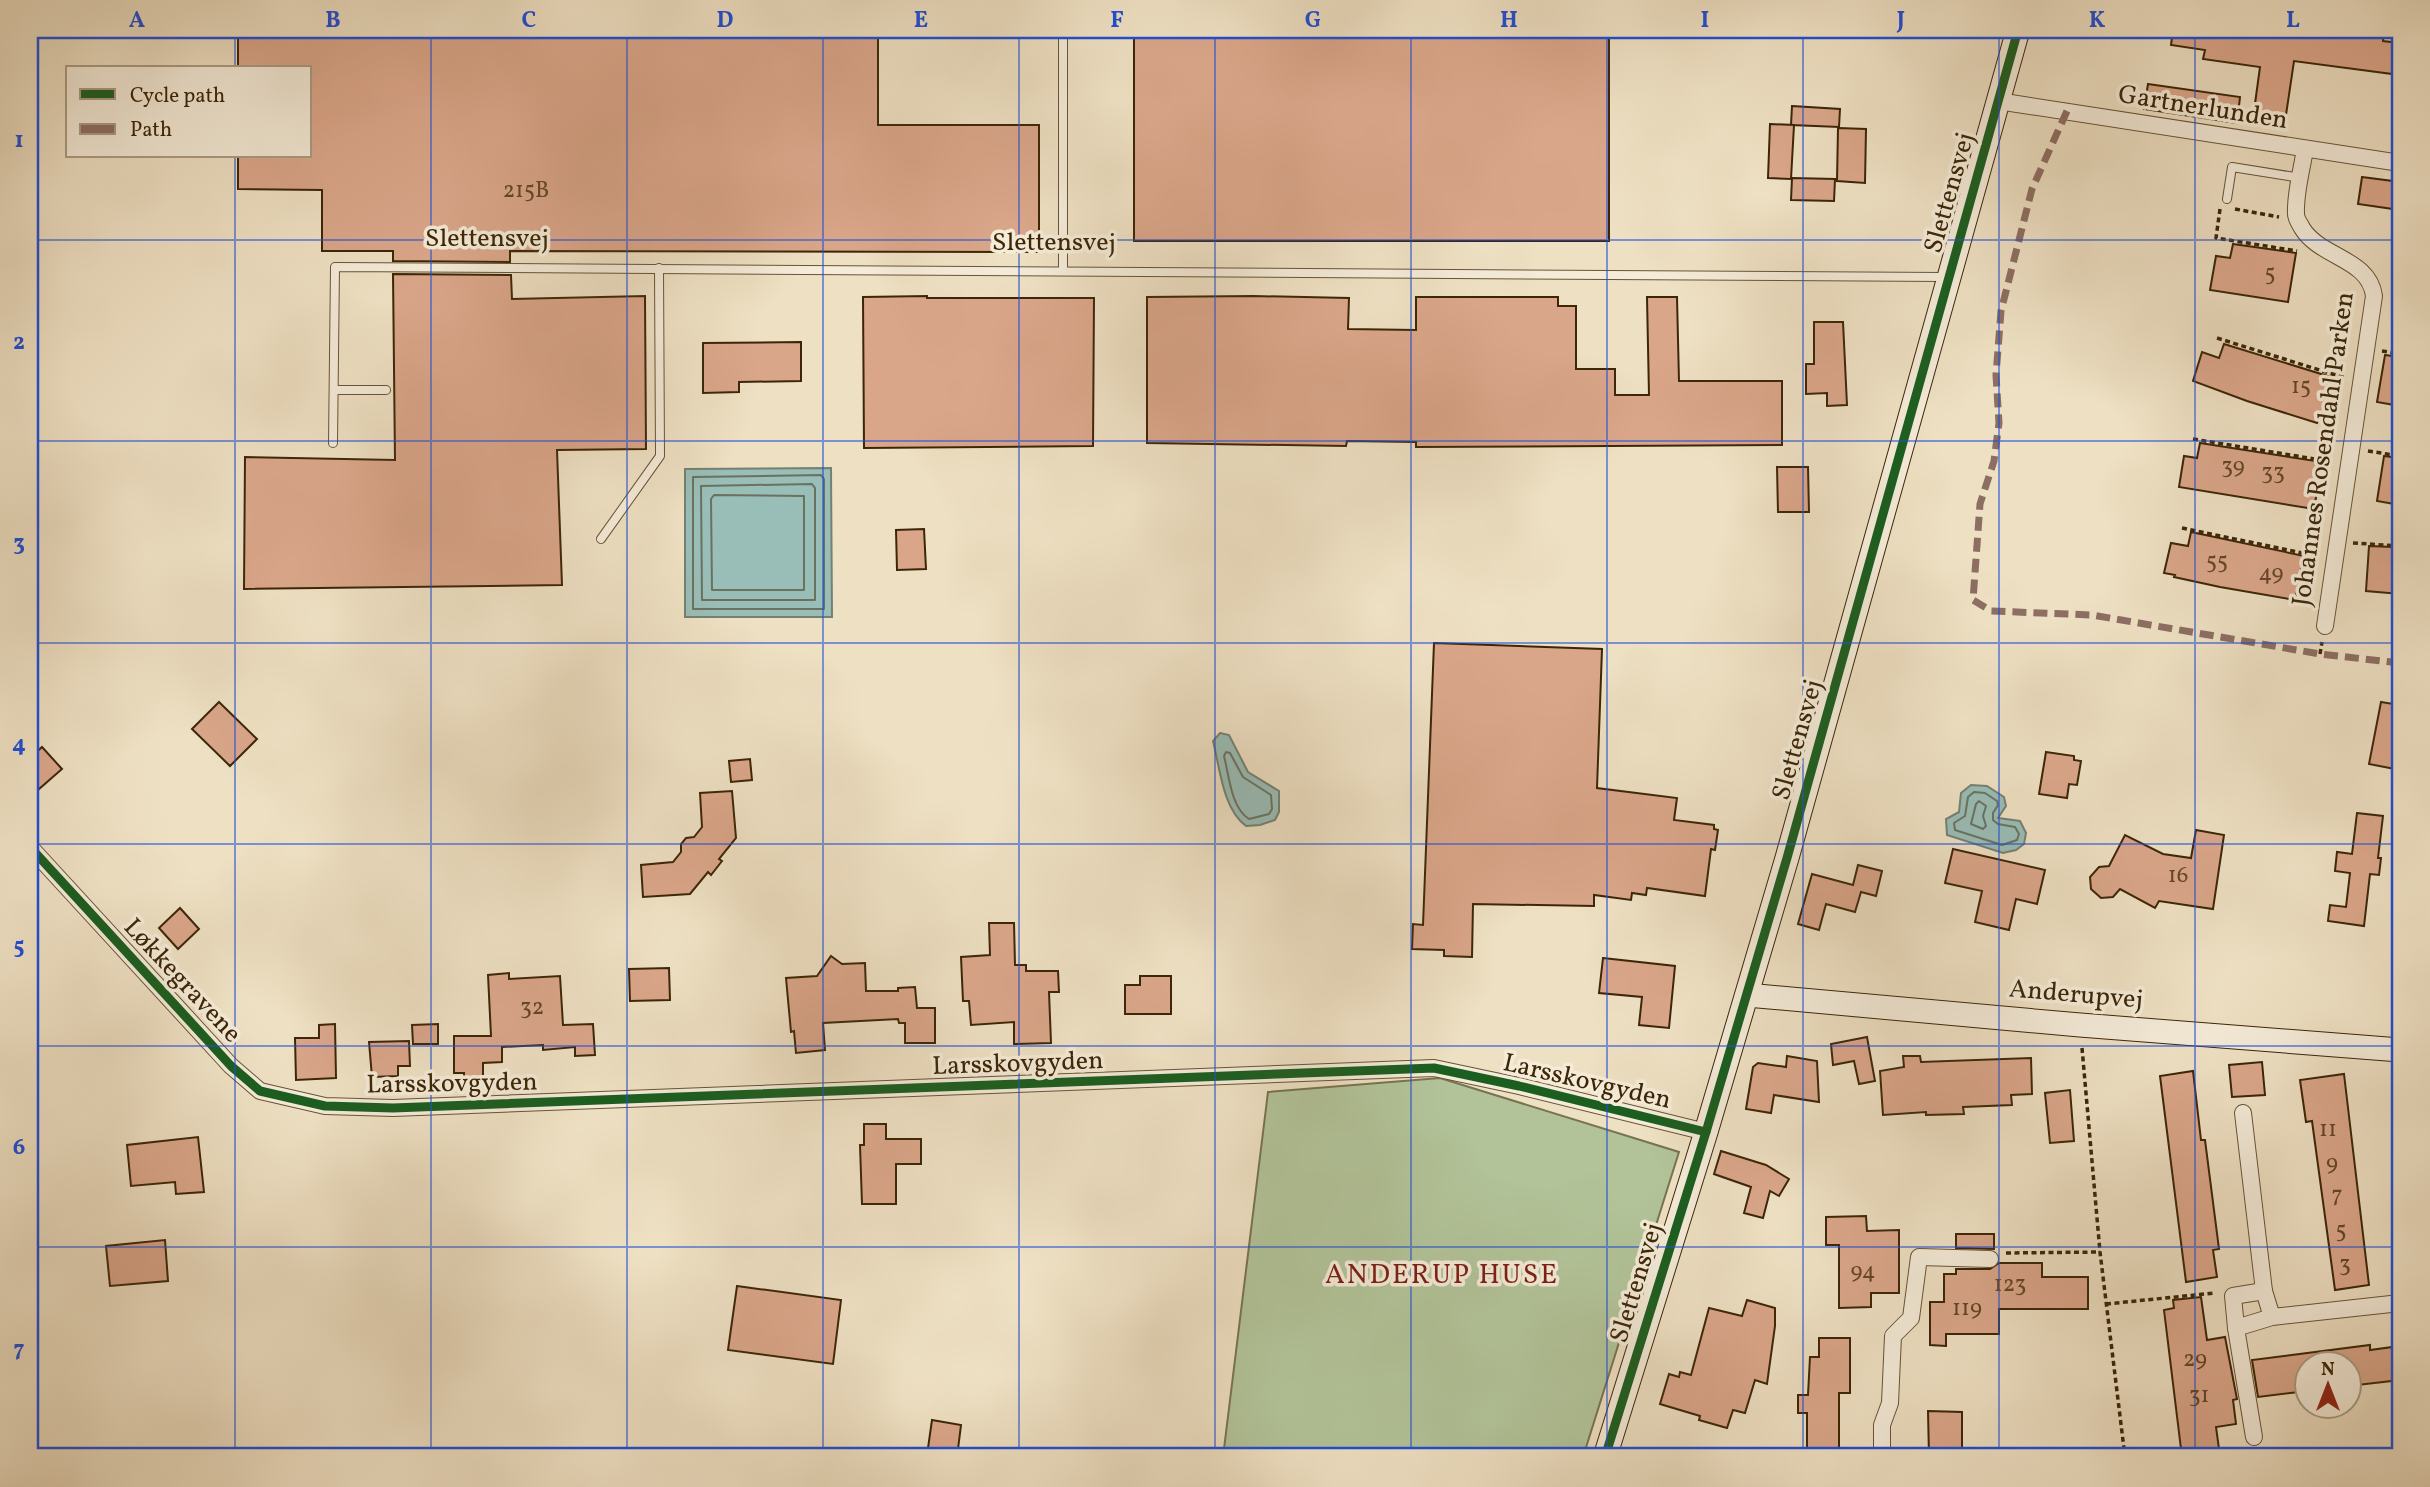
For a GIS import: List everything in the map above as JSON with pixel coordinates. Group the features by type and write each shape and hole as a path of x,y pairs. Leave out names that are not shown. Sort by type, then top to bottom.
{"street":[{"name":"Slettensvej","path":"1605,1457 1746,995 2018,30"},
{"name":"Gartnerlunden","path":"1998,101 2400,163"},
{"path":"2295,216 2305,149"},
{"name":"Johannes Rosendahl Parken","path":"2295,216 2305,233 2317,245 2362,270 2373,285 2375,296 2325,626"},
{"name":"Løkkegravene","path":"30,847 231,1066 260,1091 325,1106"},
{"name":"Anderupvej","path":"1746,995 2400,1050"},
{"name":"Larsskovgyden","path":"325,1106 421,1107 1434,1068 1706,1132"},
{"path":"2243,1113 2264,1291 2272,1317"},
{"path":"1882,1457 1882,1424 1890,1403 1893,1336 1910,1318 1919,1257 1990,1259"},
{"path":"2254,1437 2233,1296 2264,1291"},
{"path":"2236,1328 2272,1317 2400,1303"}],"lane":[{"path":"1063,30 1063,271"},
{"path":"2227,199 2232,167 2301,178"},
{"name":"Slettensvej","path":"333,443 335,267 1948,277"},
{"path":"601,539 660,456 659,268"},
{"path":"334,390 386,390"}],"path":[{"path":"2295,216 2283,217 2236,209 2227,199 2221,206 2216,238 2319,255 2333,254"},
{"path":"2217,338 2361,382"},
{"path":"2193,439 2350,457 2400,456"},
{"path":"2182,528 2335,559"},
{"path":"2338,542 2400,545"},
{"path":"2080,1025 2100,1252 2125,1457"},
{"path":"1990,1259 1993,1253 2100,1252"},
{"path":"2106,1304 2224,1292 2233,1296"}],"green space":[{"path":"1440,1078 1679,1152 1583,1457 1223,1457 1268,1092"}],"water":[{"path":"831,468 832,617 685,617 685,469"},
{"path":"1220,733 1229,735 1248,772 1279,791 1279,812 1275,820 1246,826 1238,819 1227,799 1213,741"},
{"path":"1971,785 1987,786 2004,797 2006,806 1998,818 2020,821 2026,833 2024,844 2016,850 2003,853 1947,835 1946,819 1959,812 1961,793"}],"building":[{"path":"238,30 878,30 878,125 1039,125 1039,252 510,251 510,262 393,261 393,251 322,251 322,190 238,189 238,158 312,158 312,66 238,66"},
{"path":"1134,30 1609,30 1609,241 1134,241"},
{"path":"2173,30 2312,30 2351,35 2352,30 2384,30 2383,41 2400,43 2400,75 2294,61 2286,115 2254,111 2260,67 2203,59 2205,50 2171,45"},
{"path":"2148,84 2240,97 2237,123 2144,109"},
{"path":"1792,106 1840,109 1839,127 1791,125"},
{"path":"1770,124 1794,125 1791,179 1768,178"},
{"path":"1838,128 1866,129 1865,183 1837,181"},
{"path":"2362,177 2400,182 2400,210 2358,204"},
{"path":"1792,178 1835,179 1834,201 1791,200"},
{"path":"2233,244 2296,253 2288,302 2210,290 2216,256 2230,258"},
{"path":"393,274 511,275 512,299 645,296 646,449 557,450 562,585 244,589 245,457 395,460"},
{"path":"863,297 1094,298 1093,446 864,448"},
{"path":"1147,297 1349,298 1348,329 1416,330 1416,297 1558,297 1558,306 1576,306 1576,369 1615,369 1615,395 1649,395 1647,297 1677,297 1679,381 1782,381 1782,445 1416,447 1416,442 1347,441 1346,446 1147,443"},
{"path":"1814,322 1843,322 1847,405 1827,406 1827,393 1806,394 1806,364 1814,364"},
{"path":"801,342 801,381 739,382 739,392 703,393 703,343"},
{"path":"2224,344 2334,378 2320,420 2317,423 2193,381 2202,352 2219,358"},
{"path":"2385,355 2400,357 2400,406 2377,402"},
{"path":"2200,443 2322,462 2314,509 2179,487 2184,456 2197,458"},
{"path":"2384,456 2400,458 2400,505 2377,501"},
{"path":"1777,467 1808,467 1809,512 1778,512"},
{"path":"924,529 926,569 897,570 896,530"},
{"path":"2191,532 2304,556 2295,600 2220,587 2164,573 2171,543 2188,546"},
{"path":"2369,546 2393,547 2392,561 2400,562 2400,594 2366,591"},
{"path":"1434,643 1602,649 1597,788 1677,798 1674,820 1714,825 1714,829 1718,830 1715,850 1711,849 1705,896 1647,888 1646,895 1632,893 1631,900 1594,895 1594,906 1473,904 1472,957 1444,956 1444,950 1412,949 1413,924 1423,925"},
{"path":"219,702 257,739 230,766 192,729"},
{"path":"2381,702 2400,705 2400,770 2369,764"},
{"path":"42,747 62,769 39,789 30,779 30,758"},
{"path":"2046,752 2074,756 2074,760 2081,761 2077,785 2069,784 2067,798 2039,794"},
{"path":"750,759 752,780 731,782 729,761"},
{"path":"732,791 736,838 719,859 722,861 711,875 708,872 690,894 643,897 641,865 673,862 681,852 681,844 686,838 694,837 702,827 700,793"},
{"path":"2357,813 2383,816 2378,858 2381,858 2379,875 2370,874 2364,926 2328,921 2330,905 2346,907 2350,873 2335,871 2337,852 2352,854"},
{"path":"2196,830 2224,835 2213,909 2159,901 2155,908 2120,889 2113,897 2101,898 2091,889 2090,877 2099,867 2109,866 2125,835 2163,854 2191,858"},
{"path":"1953,849 2045,870 2037,904 2016,899 2009,930 1975,922 1982,891 1945,883"},
{"path":"1858,865 1882,871 1876,896 1861,892 1855,912 1826,904 1819,930 1798,924 1812,874 1853,885"},
{"path":"180,908 199,929 178,949 159,928"},
{"path":"989,923 1014,923 1015,965 1026,965 1026,971 1058,971 1059,992 1049,992 1051,1043 1014,1044 1014,1022 971,1025 969,1001 963,1001 961,957 990,955"},
{"path":"831,956 842,964 865,963 866,991 898,991 898,988 915,987 917,1008 935,1008 935,1043 905,1043 905,1023 899,1023 898,1019 823,1023 825,1050 796,1053 794,1031 791,1032 786,978 817,976"},
{"path":"1603,958 1675,966 1669,1028 1639,1025 1642,997 1599,993"},
{"path":"669,968 670,1000 630,1001 629,969"},
{"path":"509,973 509,979 560,976 563,1025 593,1024 595,1055 575,1056 575,1047 543,1050 543,1045 502,1047 502,1062 483,1063 483,1078 464,1078 464,1073 454,1073 454,1036 491,1036 488,975"},
{"path":"1140,976 1171,976 1171,1014 1125,1014 1125,985 1140,985"},
{"path":"335,1024 336,1078 296,1080 295,1038 319,1038 319,1025"},
{"path":"438,1024 438,1044 413,1044 412,1025"},
{"path":"1867,1037 1875,1081 1859,1084 1854,1061 1833,1065 1831,1044"},
{"path":"409,1041 410,1066 398,1066 398,1076 372,1077 369,1042"},
{"path":"1787,1056 1817,1061 1819,1102 1774,1095 1771,1113 1746,1109 1753,1067 1758,1063 1786,1067"},
{"path":"1903,1056 1920,1056 1921,1062 2031,1058 2032,1094 2011,1095 2012,1105 1963,1107 1964,1114 1926,1115 1926,1112 1883,1115 1880,1071 1904,1067"},
{"path":"2262,1062 2265,1095 2232,1097 2229,1065"},
{"path":"2193,1071 2219,1249 2213,1250 2217,1277 2186,1282 2160,1076"},
{"path":"2344,1074 2369,1285 2335,1290 2312,1121 2306,1122 2300,1080"},
{"path":"2070,1090 2074,1141 2050,1143 2045,1093"},
{"path":"864,1124 886,1124 886,1139 921,1139 921,1164 896,1164 896,1204 862,1204 860,1145 864,1145"},
{"path":"198,1137 204,1192 176,1194 175,1182 131,1186 127,1145"},
{"path":"1721,1151 1766,1165 1789,1179 1779,1196 1770,1191 1763,1218 1744,1213 1751,1187 1714,1174"},
{"path":"1866,1216 1867,1231 1899,1230 1899,1293 1871,1293 1871,1307 1839,1308 1839,1245 1826,1245 1826,1217"},
{"path":"1956,1234 1994,1234 1994,1249 1956,1248"},
{"path":"165,1240 168,1281 110,1286 106,1246"},
{"path":"1999,1263 2042,1263 2042,1277 2088,1277 2088,1309 1999,1309 1999,1334 1946,1334 1946,1346 1930,1345 1930,1302 1944,1302 1944,1274 1956,1274 1956,1269 1990,1269"},
{"path":"737,1286 841,1300 833,1364 728,1350"},
{"path":"2201,1297 2207,1340 2225,1337 2237,1399 2233,1400 2236,1424 2216,1427 2219,1449 2214,1450 2215,1457 2182,1457 2164,1310 2174,1308 2173,1300"},
{"path":"1747,1300 1775,1308 1775,1326 1767,1384 1755,1380 1745,1413 1733,1410 1727,1428 1699,1420 1700,1416 1660,1404 1669,1374 1679,1377 1680,1372 1691,1375 1709,1308 1742,1316"},
{"path":"1819,1338 1850,1338 1850,1393 1839,1393 1839,1457 1807,1457 1807,1413 1798,1413 1798,1395 1808,1395 1810,1357 1819,1357"},
{"path":"2370,1345 2370,1350 2400,1346 2400,1380 2364,1384 2364,1350 2331,1350"},
{"path":"2294,1355 2294,1393 2258,1397 2252,1360"},
{"path":"1928,1411 1962,1412 1962,1457 1929,1457"},
{"path":"932,1420 961,1425 957,1457 927,1455"}],"marked path":[{"path":"2067,111 2032,189 2001,311 1996,375 1999,423 1994,461 1980,504 1973,600 1991,611 2092,615 2320,654 2400,663"}],"cycle path":[{"path":"1605,1457 1706,1132 1787,858 2018,30"},
{"path":"30,847 231,1066 260,1091 325,1106 393,1108 1434,1068 1706,1132"}],"district":[{"name":"ANDERUP HUSE","path":"1442,1275"}]}
